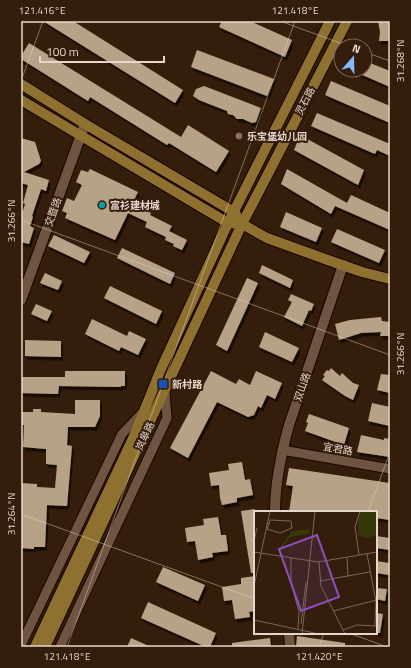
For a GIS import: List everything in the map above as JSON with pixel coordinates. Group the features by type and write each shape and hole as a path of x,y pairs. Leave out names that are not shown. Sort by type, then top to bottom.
{"main road":[{"name":"灵石路","path":"228,223 330,21"},
{"name":"灵石路","path":"242,224 346,21"},
{"path":"21,84 85,124 234,212 242,224"},
{"path":"21,100 228,223 242,224 267,238 343,266 390,279"},
{"name":"岚皋路","path":"45,647 59,607 134,436 161,369 228,223"},
{"name":"岚皋路","path":"35,647 59,607 165,392 242,224"}],"street":[{"name":"交暨路","path":"21,300 85,124"},
{"name":"双山路","path":"275,511 275,495 282,450 289,425 343,266"},
{"path":"60,647 167,418 165,392"},
{"path":"21,645 122,434 144,411"},
{"name":"宜君路","path":"282,450 390,469"},
{"path":"289,634 290,647"}],"building":[{"path":"43,21 73,21 183,90 175,103"},
{"path":"222,21 250,21 292,40 285,57 219,27"},
{"path":"378,21 390,21 390,41 379,41 380,32"},
{"path":"29,43 181,137 188,125 229,151 216,172 169,143 167,145 90,97 88,101 21,59 21,56"},
{"path":"197,50 274,79 267,96 191,67"},
{"path":"373,64 390,71 390,87 369,78 373,78"},
{"path":"331,81 390,106 390,123 325,95"},
{"path":"204,86 261,108 256,122 252,123 243,119 237,119 233,115 228,114 227,111 199,100 193,96 196,89"},
{"path":"317,113 390,144 390,156 377,150 375,154 311,126"},
{"path":"300,135 364,170 358,185 294,150"},
{"path":"21,138 35,142 41,161 39,164 24,172 49,180 46,191 41,189 32,216 30,226 34,228 29,244 21,242 21,217 28,185 21,183"},
{"name":"富衫建材城","path":"90,169 138,192 132,204 151,213 150,215 172,226 169,231 187,240 182,250 165,240 166,237 145,227 147,222 128,213 115,240 65,218 67,213 62,211 67,198 74,201 82,185 76,182 81,170 88,172"},
{"path":"287,169 347,203 351,195 390,213 390,230 335,206 331,214 281,184"},
{"path":"286,212 322,228 316,242 280,227"},
{"path":"337,229 385,250 379,263 331,242"},
{"path":"54,235 90,252 84,263 48,246"},
{"path":"122,248 175,273 170,284 117,258"},
{"path":"262,265 293,280 290,288 259,273"},
{"path":"45,273 62,281 58,290 40,283"},
{"path":"247,278 258,283 227,351 216,345"},
{"path":"110,286 162,311 156,324 104,298"},
{"path":"291,294 314,304 311,311 309,310 302,326 284,317 292,302 288,300"},
{"path":"36,304 52,311 47,321 31,314"},
{"path":"381,317 382,321 390,322 390,336 380,336 381,332 361,333 339,340 335,324 350,320"},
{"path":"92,319 127,336 129,331 146,339 138,355 121,347 119,351 85,334"},
{"path":"265,332 299,348 292,362 259,347"},
{"path":"25,340 61,341 61,357 25,356"},
{"path":"331,368 340,376 342,373 353,383 359,385 353,400 322,380 325,376 323,375"},
{"path":"65,371 125,371 125,386 59,386 58,394 21,393 21,377 65,377"},
{"path":"211,371 236,384 239,379 250,385 256,371 282,383 275,399 267,395 261,408 258,406 254,415 248,417 217,402 188,458 170,448"},
{"path":"381,374 390,375 390,393 377,390"},
{"path":"75,400 100,400 100,416 95,427 68,427 67,445 72,446 67,506 47,505 45,547 34,547 34,549 21,548 21,483 37,484 37,487 55,488 57,465 46,464 46,449 23,447 24,425 21,425 21,412 33,412 33,409 41,409 41,412 75,414"},
{"path":"372,403 390,407 390,426 368,421"},
{"path":"309,414 349,428 344,445 305,431"},
{"path":"361,435 384,440 384,438 390,439 390,457 357,452"},
{"path":"242,462 245,480 250,479 253,495 237,498 237,502 222,505 219,485 211,486 209,473 229,470 228,464"},
{"path":"289,468 390,483 390,520 377,518 377,511 289,511 293,486 286,485"},
{"path":"255,509 254,573 251,573 241,511"},
{"path":"218,517 221,535 226,535 228,551 212,553 213,557 198,560 195,541 187,542 185,528 204,525 203,519"},
{"path":"377,536 390,538 390,550 377,548"},
{"path":"377,561 390,563 389,575 377,573"},
{"path":"163,567 205,585 198,601 156,582"},
{"path":"254,576 254,611 249,612 250,617 235,619 232,600 224,601 222,587 241,584 241,578"},
{"path":"377,588 387,589 385,601 377,599"},
{"path":"148,602 216,633 210,647 206,647 141,618"},
{"path":"377,613 383,614 380,633 377,633"},
{"path":"297,636 345,643 345,647 296,647"},
{"path":"131,638 151,647 127,647"},
{"path":"270,638 271,647 232,647 232,643"}],"place":[{"name":"乐宝堡幼儿园","path":"239,136"},
{"name":"富衫建材城","path":"102,205"},
{"name":"新村路","path":"163,384"}]}
